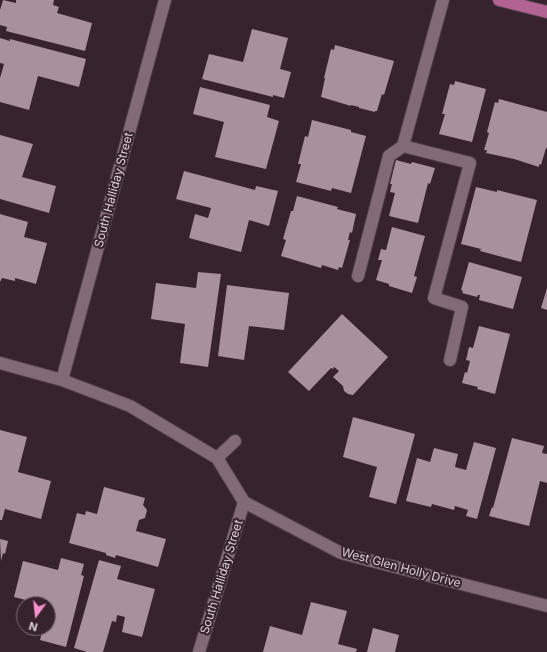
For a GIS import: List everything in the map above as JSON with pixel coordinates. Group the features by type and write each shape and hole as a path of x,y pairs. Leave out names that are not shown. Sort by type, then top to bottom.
{"main road":[{"path":"499,0 547,12"}],"street":[{"name":"South Halliday Street","path":"62,380 165,0"},
{"path":"358,276 389,156 403,146 443,0"},
{"path":"403,146 470,163 434,298 462,307 450,360"},
{"path":"0,363 62,380 130,406 217,458 244,502"},
{"path":"217,458 235,441"},
{"name":"South Halliday Street","path":"199,652 244,502"},
{"name":"West Glen Holly Drive","path":"244,502 341,553 547,606"}],"building":[{"path":"3,0 16,3 16,0 54,0 53,5 59,7 57,13 92,23 85,51 6,31 7,27 0,25 0,10"},
{"path":"252,29 288,38 280,69 291,72 284,98 273,95 273,97 202,79 209,54 243,62"},
{"path":"0,38 10,41 10,39 86,59 79,87 38,76 29,110 0,102 0,78 4,64 0,63"},
{"path":"335,45 394,61 384,95 382,94 377,111 375,112 351,106 321,97 331,49 334,50"},
{"path":"455,81 486,89 472,142 439,134 445,114 442,114 450,84 454,85"},
{"path":"200,87 270,105 267,117 279,121 266,169 215,157 224,122 193,114"},
{"path":"499,99 547,112 547,148 539,167 514,159 486,153 487,150 484,150 495,102 498,103"},
{"path":"312,120 351,130 351,132 366,136 351,193 332,188 331,191 296,182 301,164 298,164 305,136 308,137"},
{"path":"0,135 33,144 22,177 56,186 49,213 0,199"},
{"path":"396,160 411,164 412,162 435,168 430,184 428,183 418,223 389,216 395,193 390,192 392,184 390,184"},
{"path":"184,171 255,190 256,186 278,191 269,226 249,220 241,252 189,238 195,214 208,218 211,208 176,199"},
{"path":"476,187 497,192 497,190 537,200 521,262 480,251 481,249 461,244"},
{"path":"297,196 338,207 337,209 356,214 352,233 350,232 348,240 350,240 342,268 339,267 338,270 322,265 321,268 281,256 286,240 283,239"},
{"path":"0,214 28,222 24,237 47,243 36,284 15,278 15,281 2,278 0,282"},
{"path":"392,227 425,236 414,276 417,277 412,293 389,286 389,284 376,280 382,260 378,260 381,249 386,250"},
{"path":"469,262 522,277 513,309 479,300 480,295 477,297 462,293 463,291 461,290"},
{"path":"198,272 221,274 208,367 180,363 185,324 151,319 156,283 196,288"},
{"path":"227,285 289,293 284,330 249,326 244,360 218,356"},
{"path":"547,288 547,310 541,308"},
{"path":"342,314 388,357 353,395 344,391 343,386 333,377 339,371 334,367 333,369 331,368 309,391 288,372"},
{"path":"479,326 510,334 495,394 477,389 478,387 462,383 465,372 467,373 470,361 466,360 469,347 473,348"},
{"path":"353,417 415,434 396,504 369,497 377,467 343,457"},
{"path":"0,430 27,437 18,472 51,481 41,519 5,509 2,520 0,520"},
{"path":"512,438 544,446 542,453 547,454 547,483 540,481 529,526 489,516 492,507 493,508"},
{"path":"474,442 496,448 477,519 466,516 468,510 455,506 454,510 432,504 431,507 406,501 417,458 430,462 434,448 458,454 455,467 466,470"},
{"path":"104,487 145,498 143,505 147,510 145,518 139,520 136,531 166,539 158,567 116,555 115,558 106,555 106,553 69,543 77,513 85,515 86,511 97,514"},
{"path":"0,539 8,541 5,554 3,553 1,561"},
{"path":"61,558 84,564 81,575 84,576 66,647 40,640 41,636 56,636 56,596 14,597 23,561 58,570"},
{"path":"99,560 121,566 117,579 155,589 142,637 122,632 125,617 117,615 116,622 112,621 103,652 87,652 74,648"},
{"path":"311,602 347,611 338,644 357,649 356,652 263,652 270,626 302,635"},
{"path":"373,628 399,635 395,652 367,652"}]}
